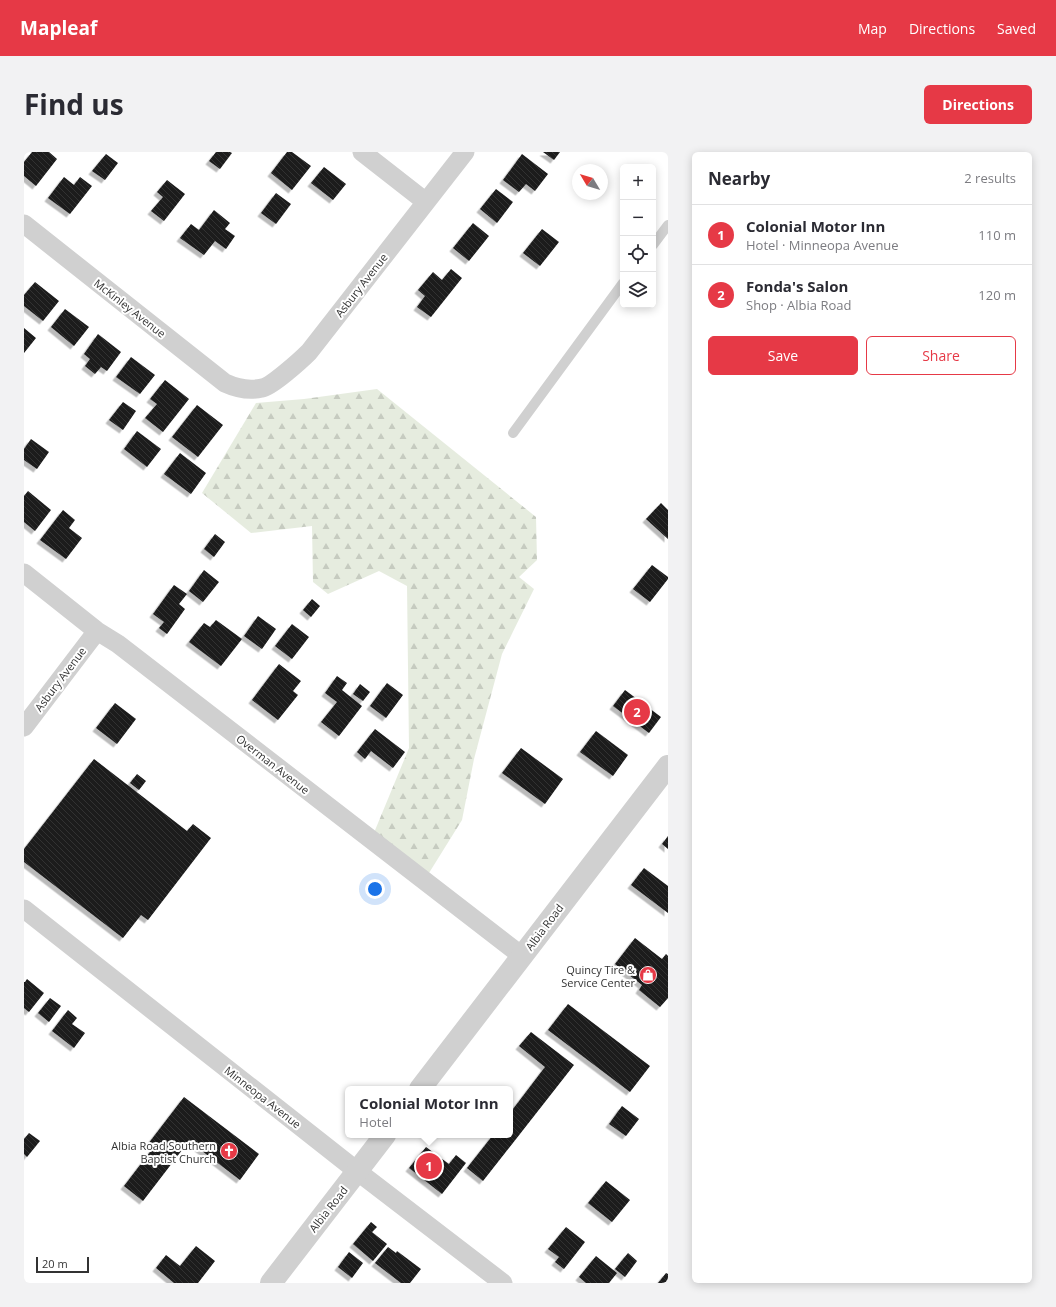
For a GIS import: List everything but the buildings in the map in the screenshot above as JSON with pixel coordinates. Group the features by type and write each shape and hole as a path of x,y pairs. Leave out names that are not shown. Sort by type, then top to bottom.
{"street":[{"path":"362,152 426,202"},
{"name":"Asbury Avenue","path":"238,389 263,388 290,369 309,352 466,152"},
{"name":"McKinley Avenue","path":"24,224 219,378 238,389"},
{"name":"Overman Avenue","path":"24,573 97,631 129,653 522,956"},
{"name":"Asbury Avenue","path":"24,727 97,631"},
{"name":"Albia Road","path":"422,1086 668,766"},
{"name":"Minneopa Avenue","path":"24,909 357,1171 503,1283"},
{"name":"Albia Road","path":"271,1283 383,1138"}],"lane":[{"path":"656,240 668,225"},
{"path":"513,433 620,287"}],"green space":[{"path":"377,389 536,517 537,560 519,577 534,589 502,654 474,759 462,820 424,881 371,840 409,748 407,586 379,571 328,594 313,582 312,526 251,533 202,493 256,403 304,399"}],"place":[{"name":"Fonda's Salon","path":"637,712"},
{"name":"Quincy Tire & Service Center","path":"648,975"},
{"name":"Albia Road Southern Baptist Church","path":"229,1151"},
{"name":"Colonial Motor Inn","path":"429,1166"}]}
